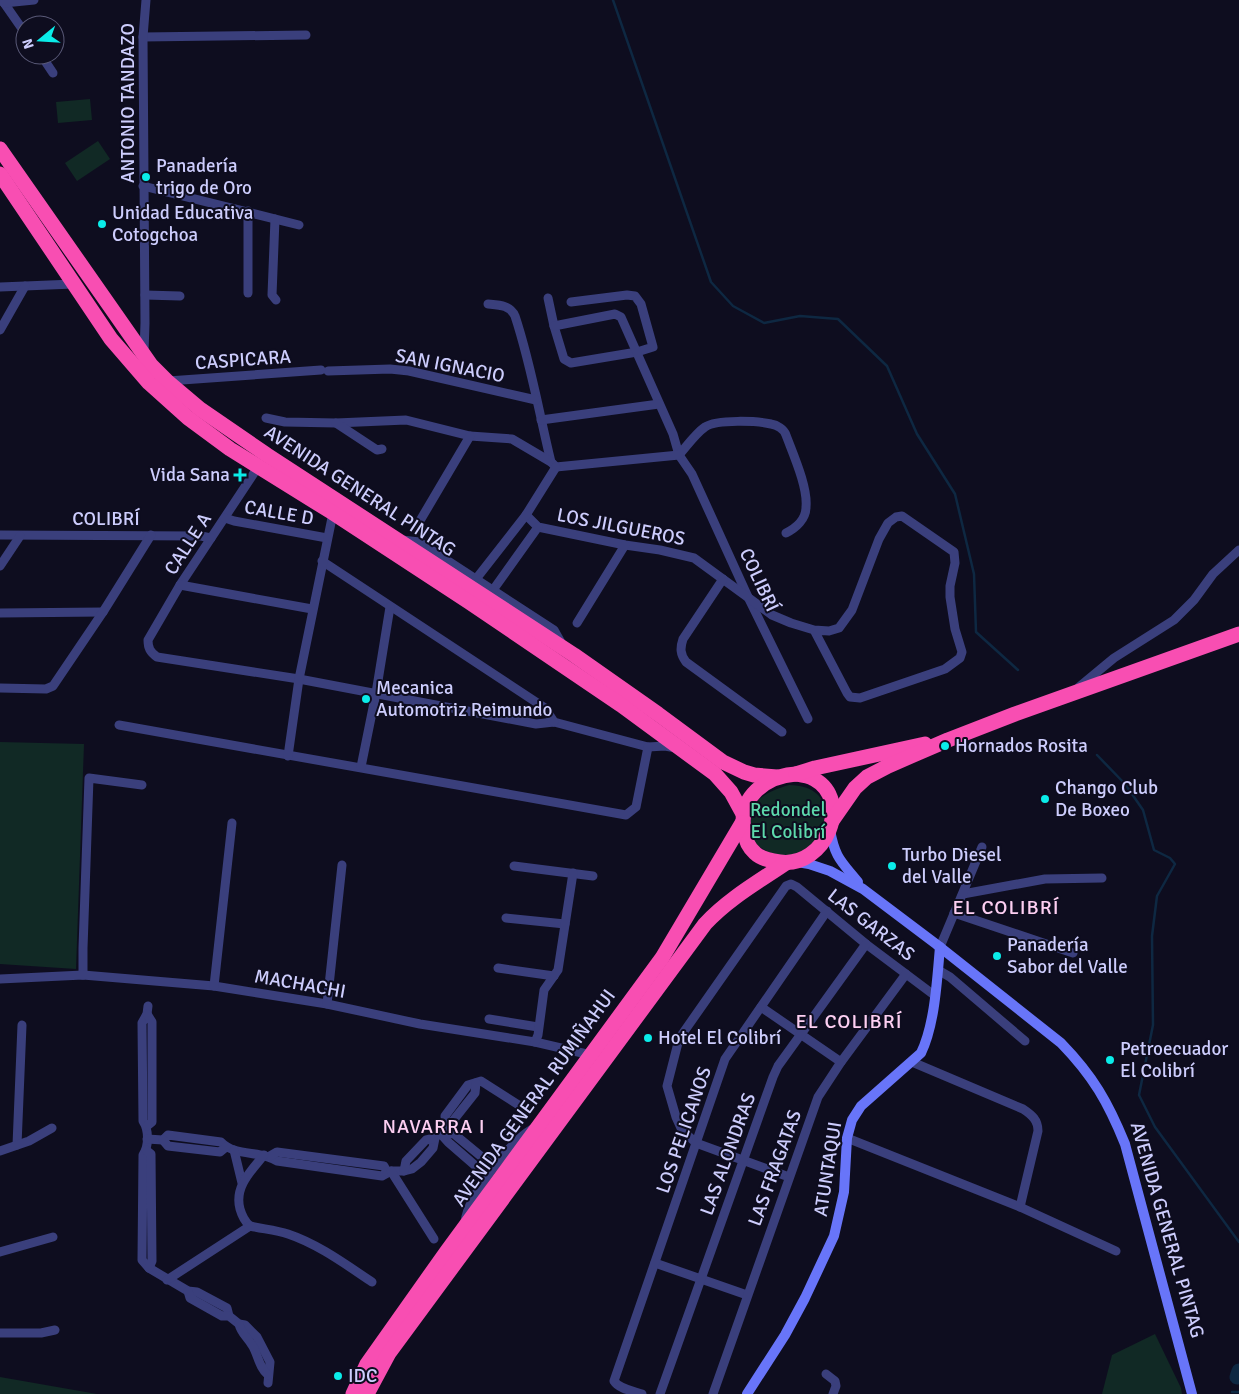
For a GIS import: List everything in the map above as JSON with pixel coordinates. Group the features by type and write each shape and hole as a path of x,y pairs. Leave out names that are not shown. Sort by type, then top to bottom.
{"highway":[{"name":"AVENIDA GENERAL PINTAG","path":"0,149 144,356 168,382 222,424 564,648 723,762 754,775 777,777"},
{"name":"AVENIDA GENERAL PINTAG","path":"0,174 111,339 149,383 188,418 230,449 333,513 469,602 621,705 715,774 726,786 743,819"},
{"path":"948,740 905,747 777,777 764,783 754,792 746,804 743,819 745,838 758,856 771,861 792,863 808,857 818,849 827,837 831,825 855,788 867,777 888,766 948,740 1239,634"},
{"path":"796,774 813,779 821,784 831,802 831,825"},
{"name":"AVENIDA GENERAL RUMIÑAHUI","path":"354,1394 367,1364 464,1227 672,944 743,819"},
{"name":"AVENIDA GENERAL RUMIÑAHUI","path":"367,1394 389,1353 705,924 732,899 792,863"}],"main road":[{"name":"AVENIDA GENERAL PINTAG","path":"831,825 833,846 837,856 863,889"},
{"name":"AVENIDA GENERAL PINTAG","path":"792,863 809,864 830,871 863,889 1061,1043 1078,1061 1104,1096 1125,1144 1192,1394"},
{"name":"ATUNTAQUI","path":"747,1394 785,1335 805,1298 834,1236 844,1192 848,1138 852,1120 862,1106 921,1053 926,1044 940,947"}],"street":[{"path":"3,2 34,0"},
{"name":"ANTONIO TANDAZO","path":"144,356 143,37 146,0"},
{"path":"3,2 15,19"},
{"path":"143,37 306,35"},
{"path":"48,65 54,73"},
{"path":"143,186 248,211 299,226"},
{"path":"248,211 248,293"},
{"path":"275,219 272,295 276,300"},
{"path":"0,287 74,284"},
{"path":"0,330 25,286"},
{"path":"145,295 180,296"},
{"path":"548,298 554,326 564,359 567,362 571,363 652,348 641,304 635,296 627,295 571,302"},
{"path":"476,579 526,514 554,465 540,420 532,374 513,311 504,306 488,304"},
{"path":"554,326 617,314 621,317 673,434 678,455"},
{"name":"SAN IGNACIO","path":"324,371 390,369 409,371 536,400"},
{"name":"CASPICARA","path":"168,382 324,371"},
{"path":"540,420 660,404"},
{"path":"266,418 285,422 336,423 406,420 470,436 512,439 554,465 678,455 705,427 712,424 727,421 772,424 784,430 798,465 805,496 806,508 802,519 796,528 786,533"},
{"path":"336,423 377,450 382,449"},
{"path":"421,519 470,436"},
{"name":"COLIBRÍ","path":"678,455 692,474 749,599 808,719"},
{"name":"CALLE A","path":"258,467 180,585 148,640 150,651 157,657 299,679"},
{"path":"288,756 299,679 333,513"},
{"name":"LOS JILGUEROS","path":"526,514 538,527 694,558 772,615 791,624 814,630 830,631 839,628 845,621 852,610 879,539 891,520 902,516 950,548 956,555 950,586 950,597 955,629 962,652 960,658 945,669 860,698 854,697 847,693 814,630"},
{"name":"CALLE D","path":"225,518 327,538"},
{"path":"493,590 538,527"},
{"name":"COLIBRÍ","path":"0,535 201,536 211,538"},
{"path":"0,566 20,536"},
{"path":"0,688 46,690 56,683 152,536"},
{"path":"398,540 420,542 554,630 558,634 564,648"},
{"path":"576,623 625,545"},
{"path":"1070,695 1114,658 1174,620 1194,600 1214,574 1239,550"},
{"path":"322,561 545,708 554,722"},
{"path":"723,578 683,640 681,646 682,657 686,662 782,732"},
{"path":"180,585 312,609"},
{"path":"361,768 390,607"},
{"path":"0,613 103,612"},
{"path":"299,679 536,724 554,722 648,747 665,746 683,751"},
{"path":"119,724 626,816 636,807 648,747"},
{"path":"83,975 90,778 142,785"},
{"path":"214,986 232,824"},
{"name":"ATUNTAQUI","path":"940,947 982,847"},
{"path":"327,1004 342,865"},
{"path":"514,866 593,876"},
{"path":"535,1042 544,990 558,970 573,873"},
{"path":"963,894 1041,879 1102,878"},
{"name":"LAS GARZAS","path":"696,1143 678,1124 668,1090 679,1040 789,884 795,886 866,944 934,995"},
{"name":"LOS PELICANOS","path":"642,1394 620,1387 614,1381 725,1059 827,911"},
{"path":"954,913 1073,954"},
{"path":"506,918 565,924"},
{"name":"LAS ALONDRAS","path":"660,1394 778,1066 866,944"},
{"path":"498,968 554,976"},
{"path":"938,970 950,977 1025,1041"},
{"name":"LAS FRAGATAS","path":"713,1394 818,1097 841,1062 906,974"},
{"name":"MACHACHI","path":"0,979 83,975 214,986 327,1004 420,1024 535,1042 591,1055"},
{"path":"761,1007 841,1062"},
{"path":"147,1010 152,1022 152,1122 147,1126 146,1150 152,1154 152,1261 150,1268 188,1292 197,1292 227,1308 229,1316 239,1324 241,1331 252,1345 268,1379"},
{"path":"489,1019 538,1027"},
{"path":"17,1145 22,1025"},
{"path":"912,1062 1023,1109 1034,1117 1038,1125 1038,1131 1020,1208"},
{"path":"147,1139 163,1140 168,1146 220,1152 230,1149 267,1156 277,1161 382,1176 389,1172 412,1169 421,1162 433,1148 437,1136 446,1123 445,1116 468,1085 483,1082 528,1111"},
{"path":"464,1227 469,1207 486,1175 523,1135 539,1125"},
{"path":"0,1151 29,1141 52,1128"},
{"path":"437,1136 454,1134 494,1167"},
{"path":"437,1136 448,1142 486,1175"},
{"path":"848,1138 1020,1208 1116,1251"},
{"path":"696,1143 789,1177"},
{"path":"230,1149 242,1183 239,1204 242,1216 250,1226 288,1234 313,1245 372,1282"},
{"path":"242,1183 267,1156"},
{"path":"389,1172 434,1239"},
{"path":"167,1280 250,1226"},
{"path":"0,1252 53,1237"},
{"path":"655,1263 747,1295"},
{"path":"0,1333 40,1333 55,1330"},
{"path":"826,1374 835,1381 836,1386 833,1394"}],"green space":[{"path":"90,99 92,120 58,123 56,102"},
{"path":"98,141 110,159 77,181 65,163"},
{"path":"0,742 84,744 76,969 0,964"},
{"name":"Redondel El Colibrí","path":"789,785 811,790 822,801 825,817 820,833 809,846 793,854 774,854 754,842 751,830 752,811 755,804 768,793"},
{"path":"1155,1334 1181,1388 1182,1394 1102,1394 1112,1355"},
{"path":"0,1377 97,1394 0,1394"}],"waterway":[{"path":"613,0 711,282 733,306 764,323 800,316 838,319 887,366 917,434 955,494 974,574 976,632 1018,670"},
{"path":"1097,755 1125,784 1143,810 1154,850 1170,858 1175,864 1157,896 1152,936 1153,1025 1139,1095 1155,1127 1239,1242"},
{"path":"1237,1377 1239,1371"},
{"path":"1232,1392 1239,1392"}],"place":[{"name":"Panadería trigo de Oro","path":"146,177"},
{"name":"Unidad Educativa Cotogchoa","path":"102,224"},
{"name":"Vida Sana","path":"240,475"},
{"name":"Mecanica Automotriz Reimundo","path":"366,699"},
{"name":"Hornados Rosita","path":"945,746"},
{"name":"Chango Club De Boxeo","path":"1045,799"},
{"name":"Turbo Diesel del Valle","path":"892,866"},
{"name":"Panadería Sabor del Valle","path":"997,956"},
{"name":"Hotel El Colibrí","path":"648,1038"},
{"name":"Petroecuador El Colibrí","path":"1110,1060"},
{"name":"IDC","path":"338,1376"}],"district":[{"name":"EL COLIBRÍ","path":"1006,907"},
{"name":"EL COLIBRÍ","path":"849,1021"},
{"name":"NAVARRA I","path":"434,1126"}]}
